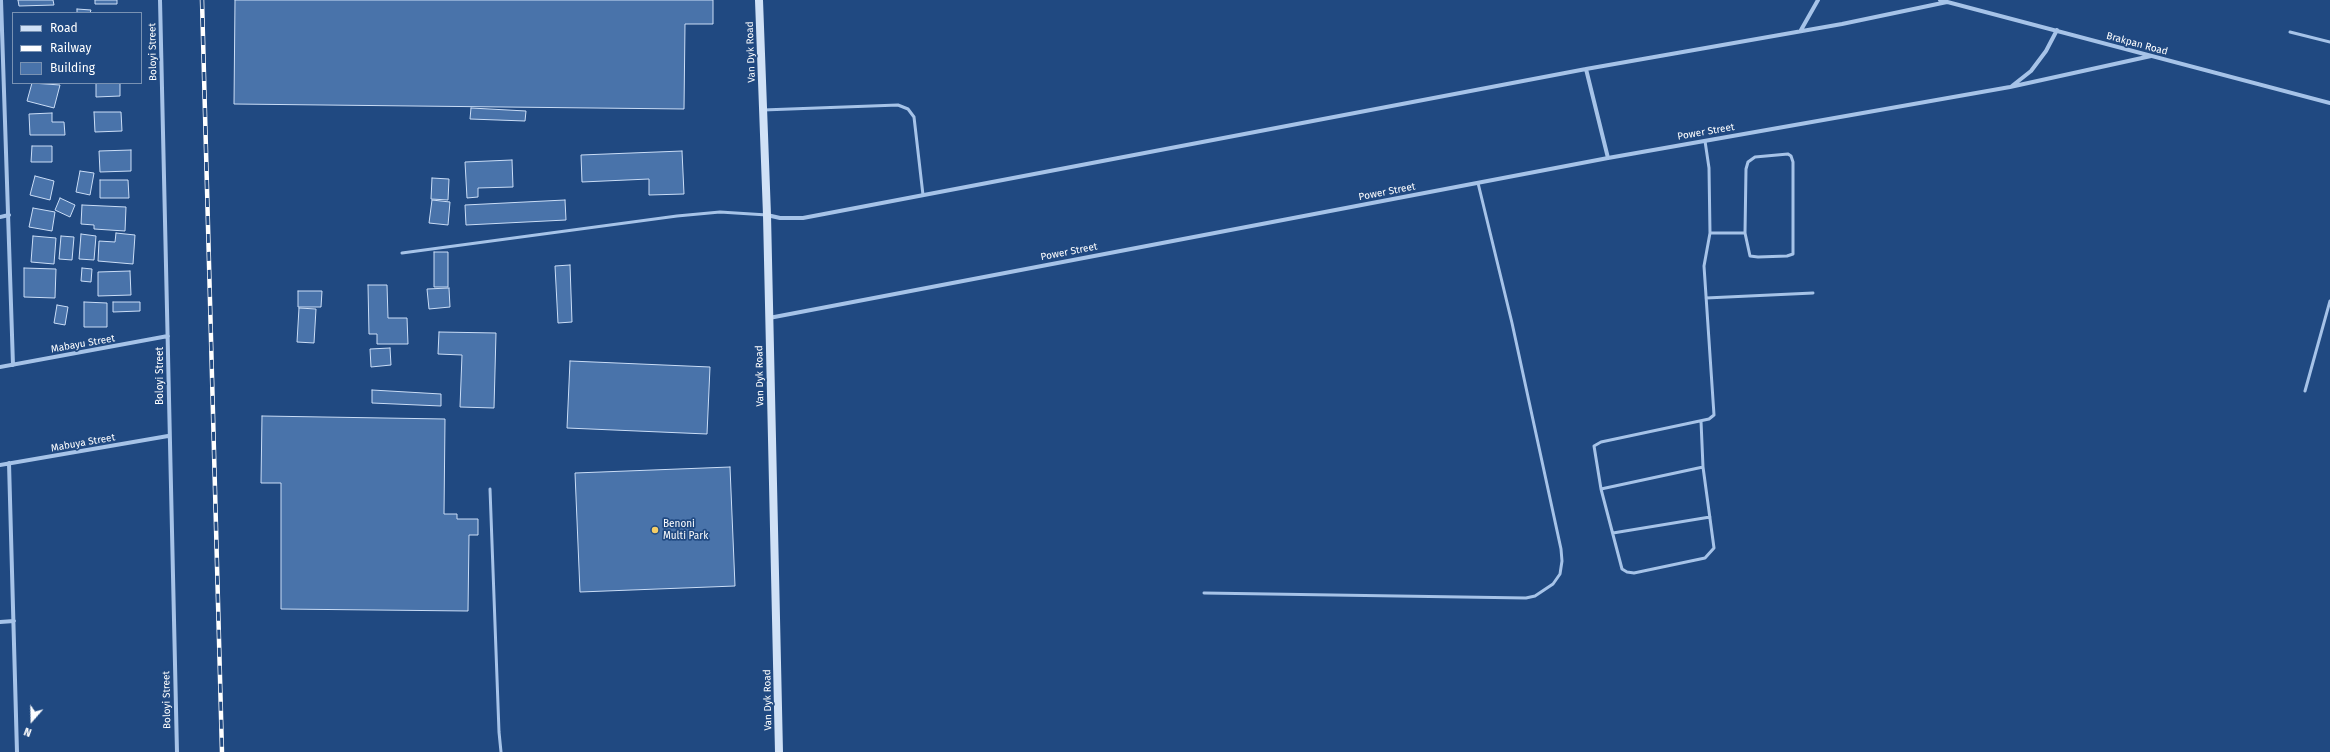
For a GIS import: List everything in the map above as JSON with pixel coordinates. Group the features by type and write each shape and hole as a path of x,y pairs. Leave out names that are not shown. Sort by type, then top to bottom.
{"main road":[{"name":"Van Dyk Road","path":"759,0 767,215 768,318 779,752"}],"street":[{"path":"1,0 1,68 9,216 13,365"},
{"name":"Boloyi Street","path":"160,0 168,336 168,436 177,752"},
{"path":"1801,30 1818,0"},
{"name":"Brakpan Road","path":"1940,0 2330,104"},
{"path":"767,215 780,218 803,218 1586,70 1801,30 1842,24 1947,2"},
{"path":"2010,87 2031,71 2046,51 2057,30"},
{"name":"Power Street","path":"768,318 1608,158 2010,87 2151,56"},
{"path":"1586,70 1608,158"},
{"path":"0,217 9,216"},
{"name":"Mabayu Street","path":"0,367 168,336"},
{"name":"Mabuya Street","path":"0,465 168,436"},
{"path":"9,463 18,752"},
{"path":"0,622 14,621"}],"lane":[{"path":"2290,32 2330,42"},
{"path":"763,110 898,105 908,109 914,117 923,195"},
{"path":"1701,421 1703,467 1714,548 1705,558 1634,573 1627,572 1622,569 1601,488 1593,450 1596,444 1701,421 1714,415 1715,408 1704,266 1710,233 1709,168 1705,140"},
{"path":"1788,154 1791,156 1793,162 1793,254 1787,256 1750,256 1745,233 1746,169 1748,162 1755,158 1788,154"},
{"path":"1204,593 1526,598 1536,596 1553,584 1560,574 1562,561 1561,549 1512,324 1478,183"},
{"path":"402,253 677,216 720,212 767,215"},
{"path":"1710,233 1745,233"},
{"path":"1706,298 1813,293"},
{"path":"2305,390 2330,301"},
{"path":"1601,488 1703,467"},
{"path":"490,489 498,732 501,752"},
{"path":"1612,533 1710,517"}],"building":[{"path":"18,0 53,0 54,5 19,6"},
{"path":"95,0 117,0 117,4 95,4"},
{"path":"235,0 713,0 713,24 685,24 684,109 234,104"},
{"path":"77,9 91,10 90,12 77,12"},
{"path":"32,84 60,85 54,108 27,101"},
{"path":"96,84 120,84 120,96 96,97"},
{"path":"471,108 526,111 525,121 470,119"},
{"path":"94,112 121,112 122,131 95,132"},
{"path":"52,113 52,122 64,122 65,135 30,135 29,114"},
{"path":"32,146 52,146 52,162 31,162"},
{"path":"131,150 131,171 100,172 99,151"},
{"path":"682,151 684,194 649,195 649,179 582,182 581,155"},
{"path":"512,160 513,187 478,188 478,197 467,198 465,162"},
{"path":"80,171 94,173 90,195 76,192"},
{"path":"35,176 54,181 50,200 30,195"},
{"path":"432,178 449,179 448,200 431,199"},
{"path":"100,180 128,180 129,198 100,198"},
{"path":"60,198 75,205 70,217 55,210"},
{"path":"432,200 450,202 448,225 429,223"},
{"path":"565,200 566,220 466,225 465,205"},
{"path":"82,205 126,207 125,231 94,229 94,225 81,224"},
{"path":"33,208 55,212 52,231 29,227"},
{"path":"116,233 135,235 133,264 98,261 99,241 115,242"},
{"path":"81,234 96,236 94,260 79,259"},
{"path":"33,236 56,238 54,264 31,262"},
{"path":"61,236 74,237 72,260 59,259"},
{"path":"434,252 448,252 448,287 434,287"},
{"path":"570,265 572,322 558,323 555,266"},
{"path":"24,268 56,269 55,298 24,297"},
{"path":"82,268 92,269 91,282 81,281"},
{"path":"130,271 131,295 98,296 98,272"},
{"path":"368,285 387,285 388,318 407,318 408,344 377,344 377,334 369,334"},
{"path":"449,288 450,307 429,309 427,289"},
{"path":"298,291 322,291 321,307 298,307"},
{"path":"84,302 107,303 107,327 84,327"},
{"path":"113,302 140,302 140,311 113,312"},
{"path":"57,305 68,307 65,325 54,323"},
{"path":"299,308 316,309 314,343 297,342"},
{"path":"439,332 496,333 494,408 460,407 462,355 438,354"},
{"path":"390,348 391,365 371,367 370,349"},
{"path":"570,361 710,367 707,434 567,428"},
{"path":"372,390 441,394 441,406 372,403"},
{"path":"262,416 445,419 444,514 457,514 457,519 478,519 478,535 469,535 468,611 281,609 281,483 261,483"},
{"name":"Benoni Multi Park","path":"730,467 735,586 580,592 575,473"}],"railway":[{"path":"202,0 222,752"}],"place":[{"name":"Benoni Multi Park","path":"655,530"}]}
